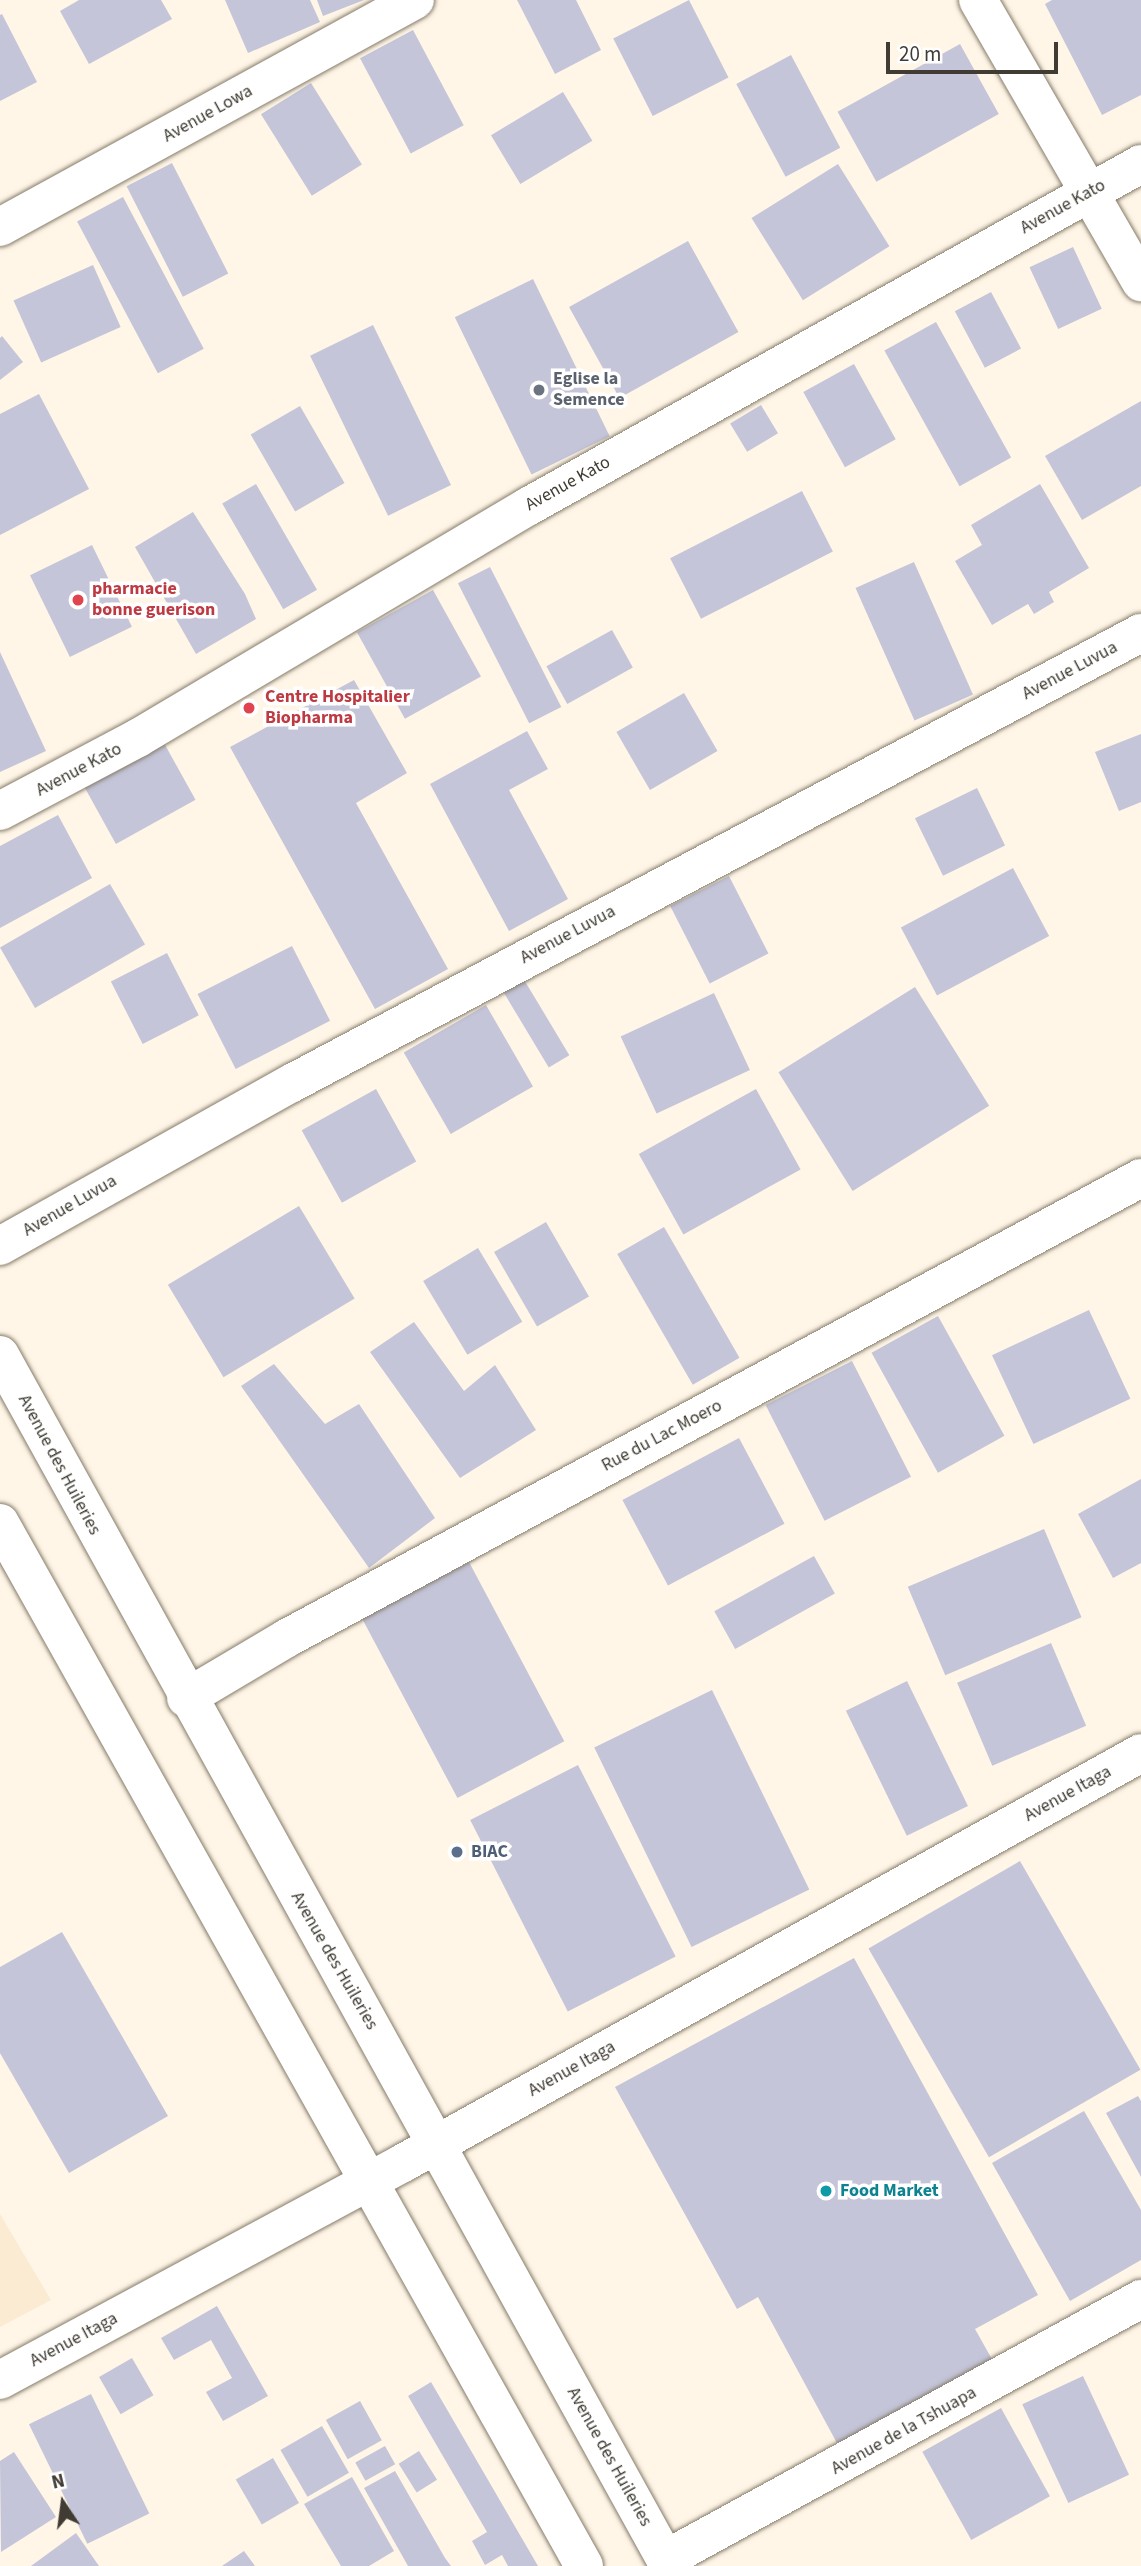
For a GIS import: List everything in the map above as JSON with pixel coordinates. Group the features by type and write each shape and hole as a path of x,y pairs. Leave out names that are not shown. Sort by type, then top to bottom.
{"street":[{"name":"Avenue Lowa","path":"0,227 415,0"},
{"path":"978,0 1141,282"},
{"name":"Avenue Kato","path":"0,811 138,738 541,499 1141,164"},
{"name":"Avenue Luvua","path":"0,1246 316,1070 1141,633"},
{"name":"Rue du Lac Moero","path":"186,1698 287,1638 1141,1178"},
{"name":"Avenue des Huileries","path":"0,1355 186,1698 438,2143 668,2563"},
{"path":"0,1523 584,2566"},
{"name":"Avenue Itaga","path":"0,2380 369,2181 1141,1754"},
{"name":"Avenue de la Tshuapa","path":"668,2563 1141,2299"}],"shaded area":[{"path":"0,2214 51,2300 0,2327"}],"building":[{"path":"79,0 161,0 172,19 89,64 60,11"},
{"path":"225,0 310,0 320,22 248,53"},
{"path":"317,0 364,0 323,16"},
{"path":"517,0 576,0 601,50 555,74"},
{"path":"689,0 728,78 653,116 613,39"},
{"path":"1052,0 1141,0 1141,95 1102,115 1045,4"},
{"path":"2,14 37,82 0,101 0,15"},
{"path":"413,30 464,125 411,154 360,58"},
{"path":"960,44 999,114 876,182 838,112"},
{"path":"791,55 840,148 786,177 736,84"},
{"path":"311,83 362,164 312,196 261,114"},
{"path":"563,92 592,141 520,184 491,135"},
{"path":"172,163 228,273 183,297 127,186"},
{"path":"838,164 889,246 803,300 751,218"},
{"path":"123,197 204,349 158,373 77,221"},
{"path":"688,241 738,332 619,398 569,307"},
{"path":"1073,247 1102,309 1058,329 1029,267"},
{"path":"93,265 121,327 41,363 14,300"},
{"path":"533,279 610,436 532,474 455,317"},
{"path":"991,292 1021,349 985,368 955,311"},
{"path":"936,322 1011,458 960,486 884,351"},
{"path":"373,325 451,485 388,516 310,356"},
{"path":"2,336 23,362 0,380 0,338"},
{"path":"854,364 896,439 845,467 803,392"},
{"path":"39,394 89,489 0,535 0,414"},
{"path":"1141,401 1141,486 1082,520 1045,456"},
{"path":"761,405 778,433 747,452 730,424"},
{"path":"300,406 344,483 295,512 251,434"},
{"path":"256,484 317,590 283,609 222,504"},
{"path":"1040,484 1089,568 1049,592 1054,602 1034,614 1028,604 992,625 955,561 982,545 971,525"},
{"path":"802,491 833,552 701,619 670,558"},
{"path":"193,512 245,594 256,619 196,654 135,547"},
{"path":"92,545 132,627 70,657 30,575"},
{"path":"914,562 973,694 915,720 856,588"},
{"path":"490,567 561,707 529,723 458,583"},
{"path":"433,590 481,677 405,719 357,632"},
{"path":"612,630 633,668 567,704 546,666"},
{"path":"0,652 46,751 0,772"},
{"path":"354,680 407,773 356,803 448,969 375,1009 230,747"},
{"path":"684,693 718,751 650,790 616,732"},
{"path":"527,731 548,769 509,790 568,899 509,931 430,784"},
{"path":"1141,734 1141,802 1119,811 1095,752"},
{"path":"164,743 196,800 116,844 84,787"},
{"path":"977,788 1005,846 943,876 915,818"},
{"path":"58,815 92,878 0,928 0,846"},
{"path":"1013,868 1049,936 937,996 901,928"},
{"path":"729,876 768,954 710,983 670,906"},
{"path":"110,884 145,945 35,1008 0,948"},
{"path":"292,946 330,1021 236,1069 198,994"},
{"path":"167,953 199,1015 143,1044 111,982"},
{"path":"523,978 569,1055 549,1068 502,990"},
{"path":"915,987 989,1106 853,1191 778,1072"},
{"path":"714,993 750,1070 657,1114 621,1037"},
{"path":"486,1005 533,1086 451,1134 404,1052"},
{"path":"376,1089 416,1162 342,1203 302,1130"},
{"path":"756,1089 801,1169 683,1234 639,1154"},
{"path":"299,1206 355,1299 223,1377 168,1285"},
{"path":"546,1222 589,1296 537,1326 494,1252"},
{"path":"664,1227 740,1358 693,1385 617,1254"},
{"path":"478,1248 522,1322 467,1355 423,1281"},
{"path":"1089,1310 1130,1399 1033,1444 992,1355"},
{"path":"938,1316 1004,1436 938,1473 872,1353"},
{"path":"414,1322 464,1391 495,1365 536,1430 460,1478 370,1352"},
{"path":"852,1361 911,1477 825,1521 766,1405"},
{"path":"274,1364 325,1424 359,1404 435,1518 369,1568 241,1386"},
{"path":"739,1438 785,1524 668,1586 622,1500"},
{"path":"1141,1479 1141,1563 1113,1578 1078,1514"},
{"path":"1044,1529 1082,1617 945,1675 908,1587"},
{"path":"814,1556 835,1594 735,1649 714,1611"},
{"path":"469,1562 564,1741 457,1798 362,1619"},
{"path":"1051,1643 1086,1726 992,1766 957,1683"},
{"path":"907,1681 968,1806 907,1836 846,1711"},
{"path":"712,1690 809,1890 692,1947 594,1747"},
{"path":"578,1765 676,1957 568,2011 470,1820"},
{"path":"1020,1861 1140,2070 989,2157 868,1948"},
{"path":"62,1932 168,2116 69,2173 0,2053 0,1967"},
{"name":"Food Market","path":"854,1958 1038,2295 975,2329 993,2361 838,2445 758,2297 737,2309 615,2087"},
{"path":"1138,2096 1141,2101 1141,2177 1106,2113"},
{"path":"1084,2111 1141,2210 1141,2260 1070,2301 992,2163"},
{"path":"217,2306 268,2396 223,2421 206,2392 232,2378 211,2340 174,2360 161,2338"},
{"path":"132,2358 153,2395 121,2414 99,2377"},
{"path":"1083,2376 1129,2475 1068,2503 1022,2404"},
{"path":"431,2382 538,2566 508,2566 502,2555 485,2565 472,2541 487,2532 408,2396"},
{"path":"91,2394 149,2514 87,2544 29,2424"},
{"path":"360,2401 382,2440 348,2459 326,2420"},
{"path":"1001,2408 1050,2496 971,2540 922,2452"},
{"path":"322,2426 349,2473 307,2497 280,2450"},
{"path":"385,2446 395,2464 365,2481 355,2462"},
{"path":"419,2451 437,2480 417,2493 399,2464"},
{"path":"14,2452 56,2517 1,2552 0,2461"},
{"path":"273,2458 299,2503 262,2525 236,2480"},
{"path":"395,2471 451,2566 408,2566 364,2488"},
{"path":"352,2477 394,2551 369,2566 341,2566 304,2504"},
{"path":"76,2533 99,2566 31,2566"},
{"path":"244,2551 255,2566 222,2566"}],"place":[{"name":"Eglise la Semence","path":"539,390"},
{"name":"pharmacie bonne guerison","path":"78,600"},
{"name":"Centre Hospitalier Biopharma","path":"249,708"},
{"name":"BIAC","path":"457,1852"},
{"name":"Food Market","path":"826,2191"}]}
